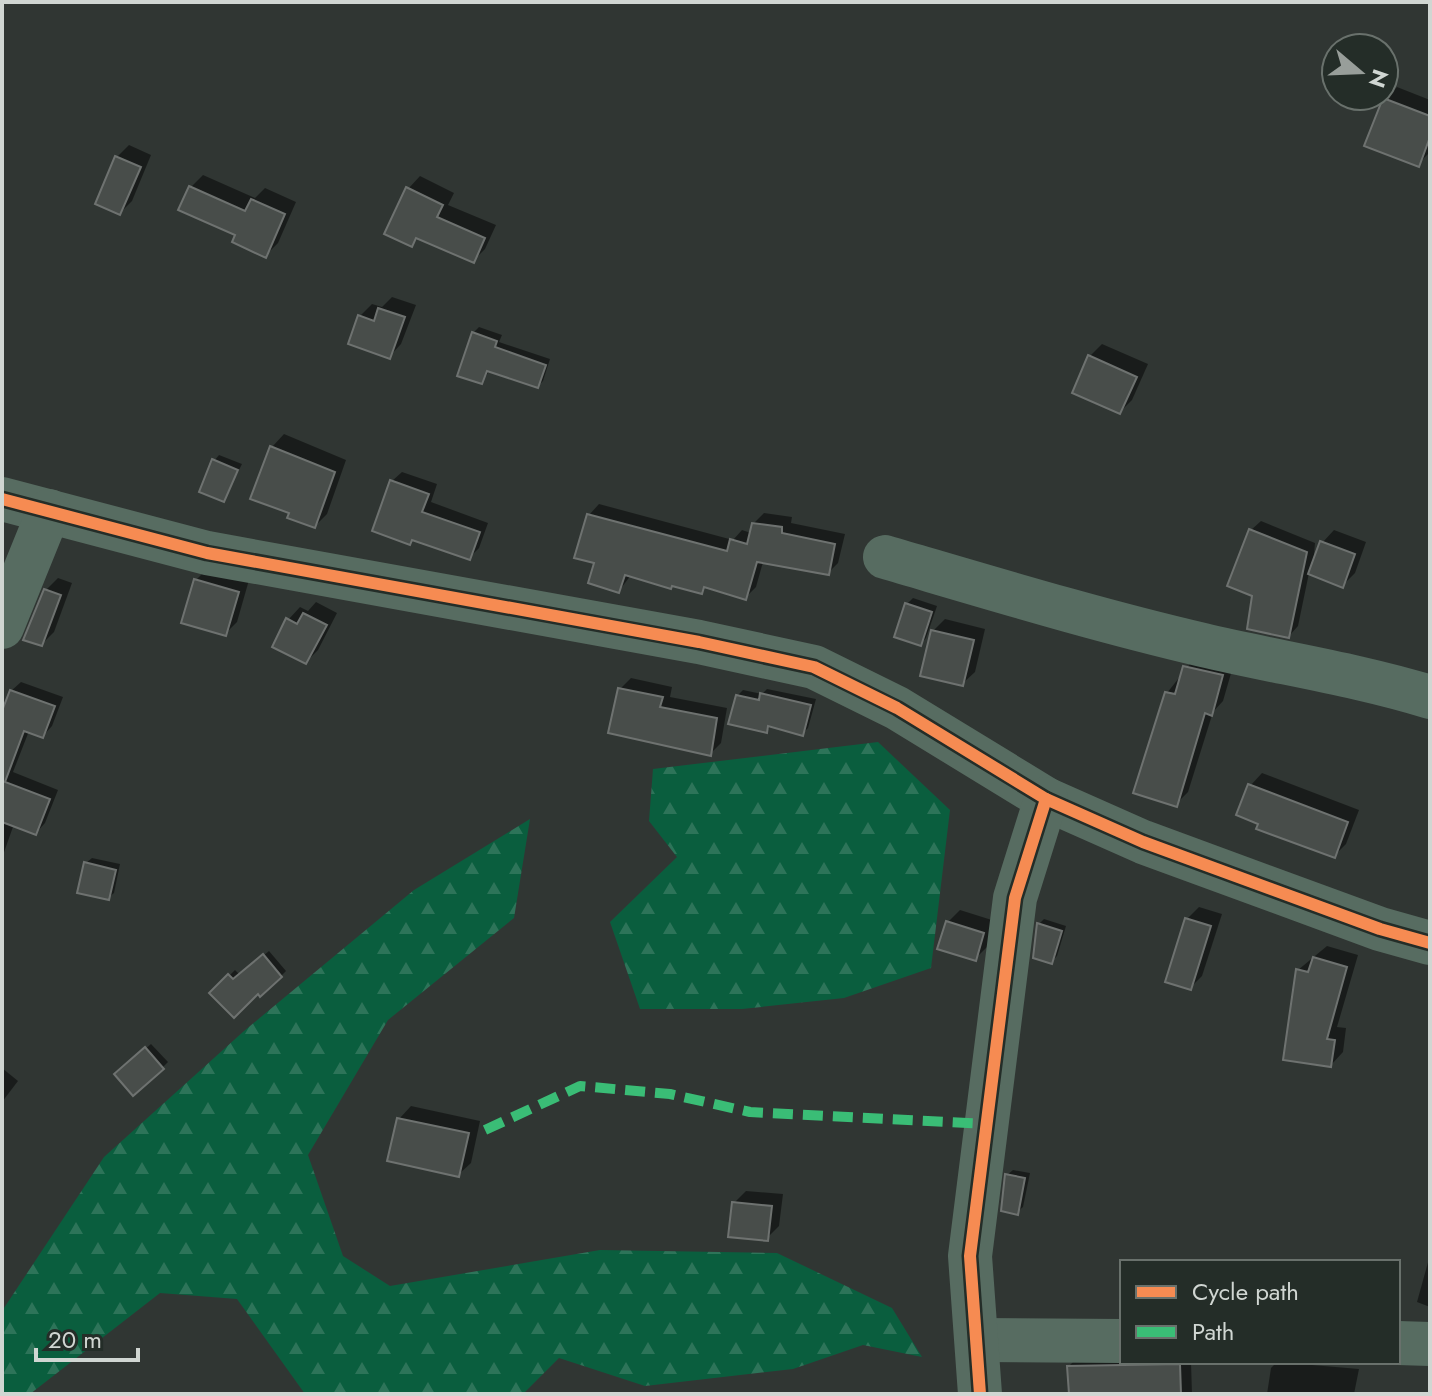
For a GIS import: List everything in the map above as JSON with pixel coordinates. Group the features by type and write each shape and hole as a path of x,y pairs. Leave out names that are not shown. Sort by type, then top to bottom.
{"street":[{"path":"2,499 207,553 699,642 814,667 897,708 1046,799 1143,842 1380,929 1430,943"},
{"path":"2,627 49,511"},
{"path":"885,557 1088,617 1206,646 1362,677 1430,697"},
{"path":"980,1394 979,1340 970,1256 1015,898 1046,799"},
{"path":"979,1340 1120,1341"},
{"path":"1400,1343 1430,1344"}],"green space":[{"path":"878,742 950,810 931,968 844,998 742,1009 640,1009 610,922 677,857 649,821 653,769"},
{"path":"530,819 514,918 388,1020 308,1155 343,1256 390,1286 600,1250 777,1253 892,1308 922,1357 863,1345 793,1369 645,1386 559,1358 523,1394 305,1394 237,1299 160,1293 30,1394 2,1394 2,1311 104,1157 244,1031 414,890"}],"building":[{"path":"1400,105 1430,116 1430,137 1419,167 1364,146 1377,112 1400,112"},
{"path":"115,156 141,167 120,215 95,204"},
{"path":"189,186 245,211 251,199 285,214 266,258 232,242 235,235 178,210"},
{"path":"406,187 443,205 437,217 485,238 474,263 416,238 412,247 384,234"},
{"path":"378,308 405,317 390,359 348,344 358,315 374,321"},
{"path":"472,332 497,341 495,347 546,365 538,388 487,371 482,384 457,376"},
{"path":"1088,355 1137,377 1120,414 1072,393"},
{"path":"270,446 335,472 315,528 287,518 289,513 250,499"},
{"path":"212,459 238,470 224,502 199,492"},
{"path":"390,480 429,494 422,512 480,532 470,560 412,540 410,545 372,531"},
{"path":"587,514 727,551 730,539 747,544 752,523 782,527 782,533 835,544 829,575 757,562 746,600 704,587 702,594 672,586 671,589 625,575 619,593 588,583 594,563 574,558"},
{"path":"1249,529 1307,552 1289,638 1247,629 1252,596 1227,586"},
{"path":"1320,541 1355,554 1343,588 1308,574"},
{"path":"194,579 239,592 226,636 181,623"},
{"path":"44,589 61,595 42,646 23,640"},
{"path":"905,603 932,612 921,646 894,637"},
{"path":"303,613 327,625 306,664 272,647 286,618 297,624"},
{"path":"931,630 974,640 963,686 920,676"},
{"path":"1183,666 1223,675 1212,716 1205,713 1177,807 1133,793 1165,692 1175,694"},
{"path":"618,688 663,697 660,707 717,718 711,756 608,733"},
{"path":"10,690 55,706 43,738 24,731 5,782 50,799 36,835 2,822 2,711"},
{"path":"760,693 811,705 803,736 768,726 767,733 728,724 736,695 759,700"},
{"path":"1248,784 1348,822 1335,858 1256,829 1258,824 1236,815"},
{"path":"84,862 116,870 109,900 77,893"},
{"path":"1185,918 1211,926 1191,990 1165,982"},
{"path":"946,921 984,933 976,961 937,949"},
{"path":"1037,923 1062,931 1052,964 1033,958"},
{"path":"263,954 282,977 260,997 258,994 234,1018 209,993 228,974 233,979"},
{"path":"1313,957 1347,967 1327,1039 1335,1040 1331,1067 1283,1060 1296,969 1308,972"},
{"path":"145,1047 164,1069 133,1096 114,1074"},
{"path":"397,1118 469,1133 459,1177 387,1161"},
{"path":"1005,1174 1025,1178 1018,1215 1001,1211"},
{"path":"732,1202 772,1206 768,1241 728,1237"},
{"path":"1180,1364 1181,1394 1069,1394 1067,1366"}],"marked path":[{"path":"485,1130 580,1086 670,1094 750,1112 988,1124"}],"cycle path":[{"path":"2,499 207,553 699,642 814,667 897,708 1046,799 1143,842 1380,929 1430,943"},
{"path":"980,1394 970,1256 1015,898 1046,799"}]}
